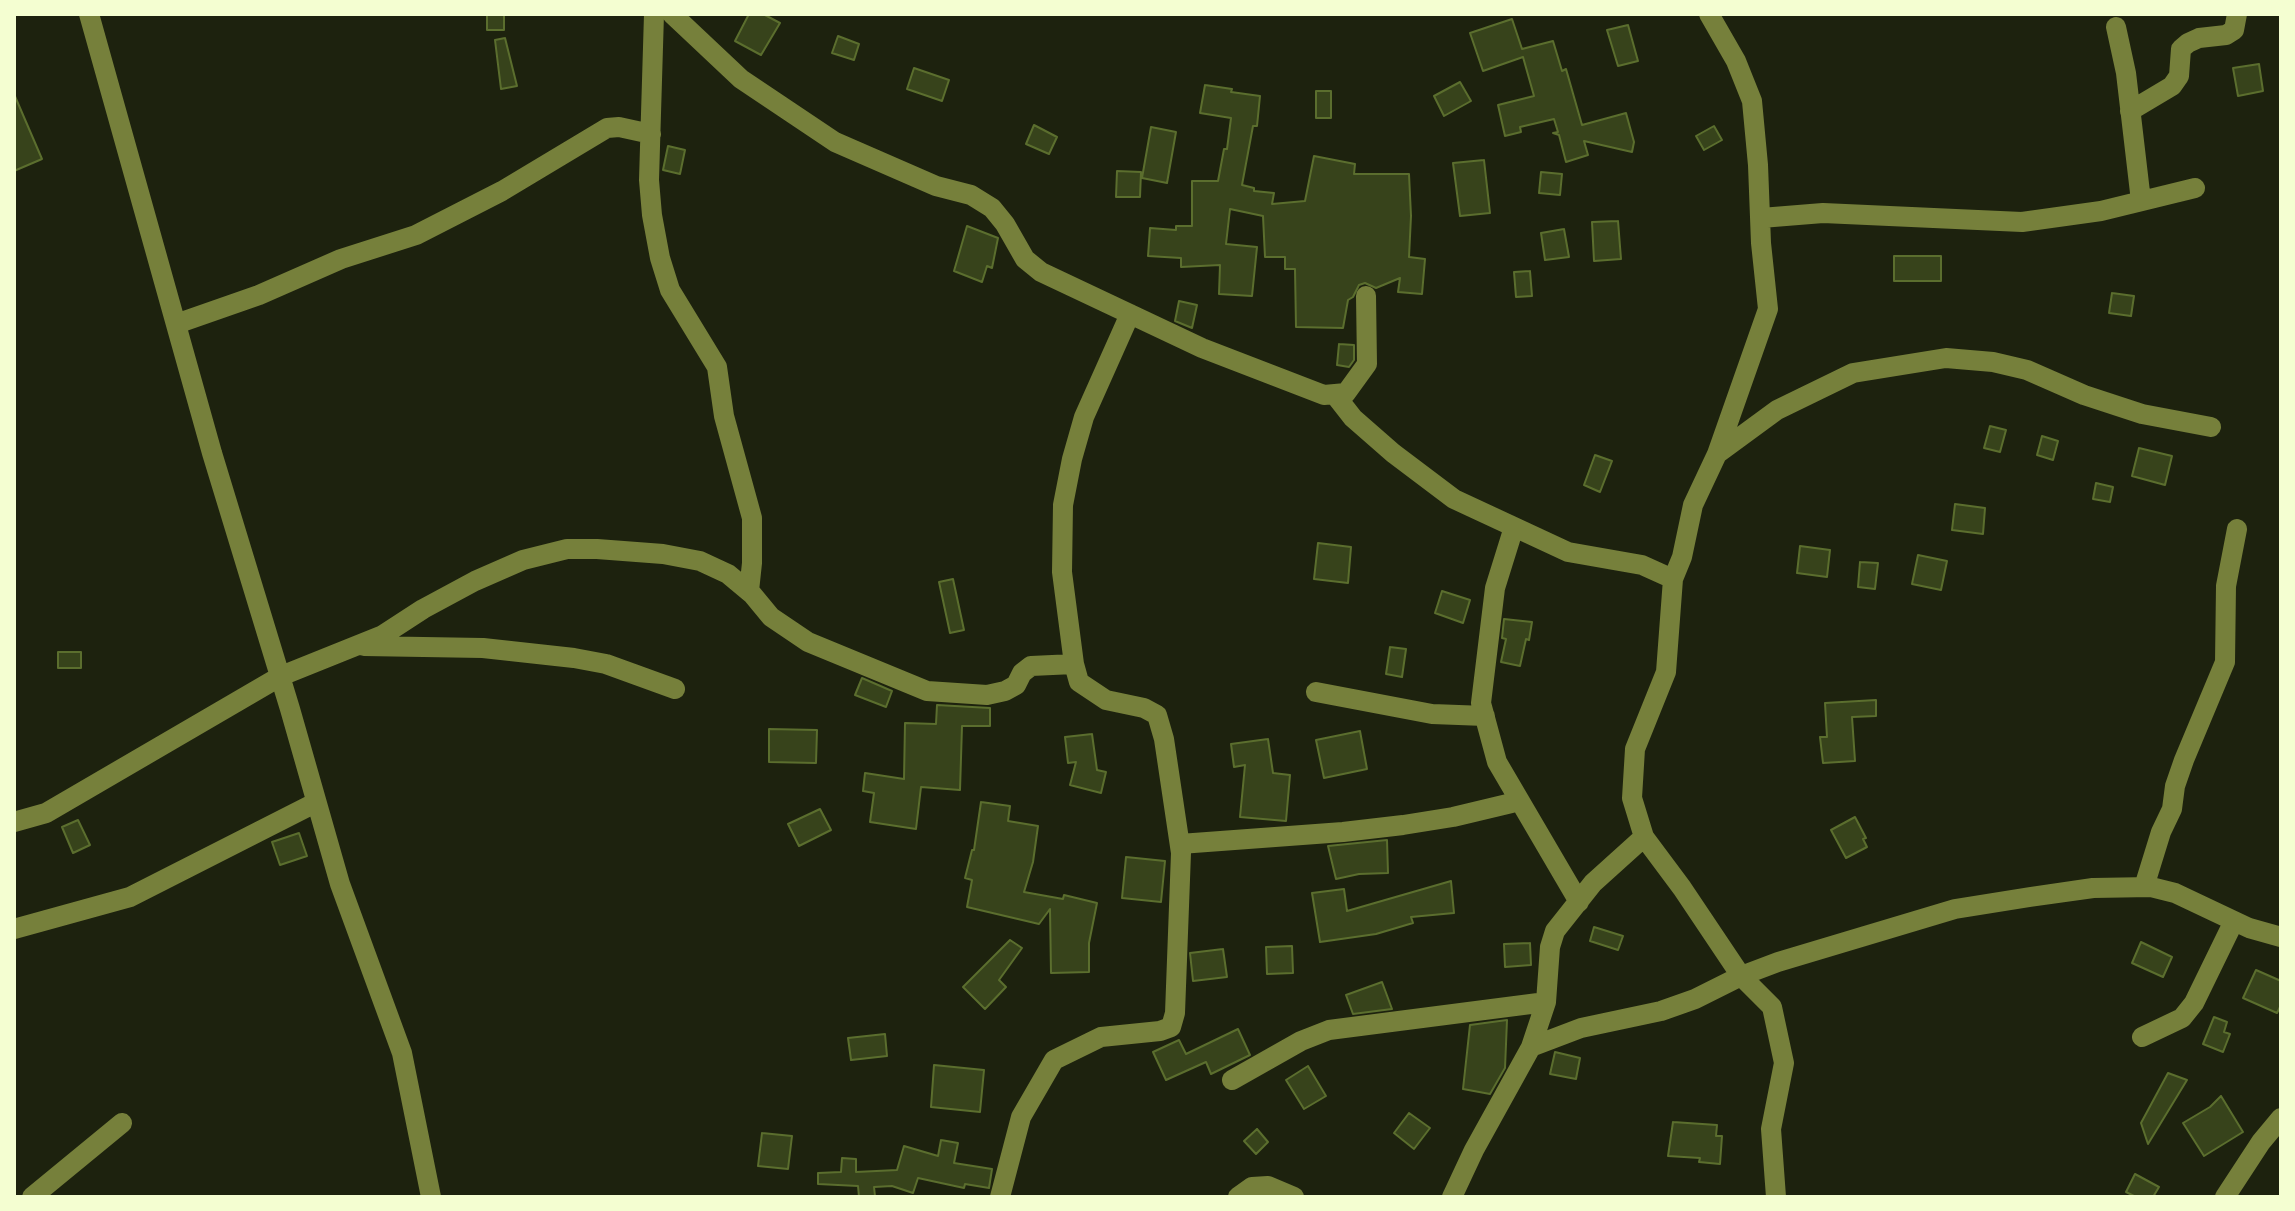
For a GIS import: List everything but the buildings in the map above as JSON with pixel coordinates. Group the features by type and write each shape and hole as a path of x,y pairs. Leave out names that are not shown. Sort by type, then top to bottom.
{"street":[{"path":"89,14 315,803 340,884 402,1053 431,1197"},
{"path":"654,14 650,191 660,258 670,290 717,367 724,416 752,518 749,591"},
{"path":"672,14 741,79 835,142 936,186 971,195 992,208 1025,259 1041,272 1216,353 1324,395 1346,393 1355,385 1367,364 1366,296"},
{"path":"1709,14 1736,61 1752,101 1768,309 1717,454 1693,505 1682,557 1673,579 1666,672 1635,749 1632,798 1644,837 1741,976 1772,1007 1784,1063 1771,1129 1776,1197"},
{"path":"2130,111 2172,86 2179,76 2181,49 2199,38 2226,35 2234,30 2237,14"},
{"path":"2116,27 2126,73 2141,201"},
{"path":"176,324 259,295 341,259 416,235 502,191 607,128 619,127 651,134"},
{"path":"1761,218 1823,213 2022,222 2101,211 2195,188"},
{"path":"1000,1197 1021,1117 1054,1060 1101,1037 1160,1031 1171,1027 1175,1013 1180,844 1164,739 1157,715 1144,708 1106,700 1079,682 1062,572 1063,505 1072,459 1084,417 1130,314"},
{"path":"1717,454 1777,410 1853,373 1946,358 1993,362 2027,370 2084,395 2142,414 2211,427"},
{"path":"1335,395 1353,418 1393,453 1454,499 1568,552 1642,565 1673,579"},
{"path":"1514,527 1495,588 1481,703 1497,762 1579,902"},
{"path":"2144,887 2161,832 2172,809 2175,786 2184,760 2225,662 2226,586 2237,529"},
{"path":"14,822 46,813 281,676 383,635 475,581 523,560 567,549 650,553 700,561 728,574 749,591 771,617 808,642 927,691 987,695 1016,685 1022,673 1031,666 1074,664"},
{"path":"359,646 483,648 574,658 617,668 675,689"},
{"path":"1316,692 1432,714 1485,716"},
{"path":"1180,844 1373,829 1453,817 1520,801"},
{"path":"14,929 130,897 315,803"},
{"path":"1452,1197 1474,1150 1531,1047 1546,1002 1550,947 1555,931 1593,883 1644,837"},
{"path":"1531,1047 1581,1028 1661,1011 1778,962 1955,909 2093,888 2144,887 2175,893 2234,921 2281,937"},
{"path":"2142,1037 2182,1018 2194,1003 2234,921"},
{"path":"1232,1080 1301,1041 1329,1030 1546,1002"},
{"path":"2225,1197 2261,1142 2281,1118"},
{"path":"32,1197 122,1123"},
{"path":"1238,1197 1252,1187 1268,1186 1294,1197"}]}
